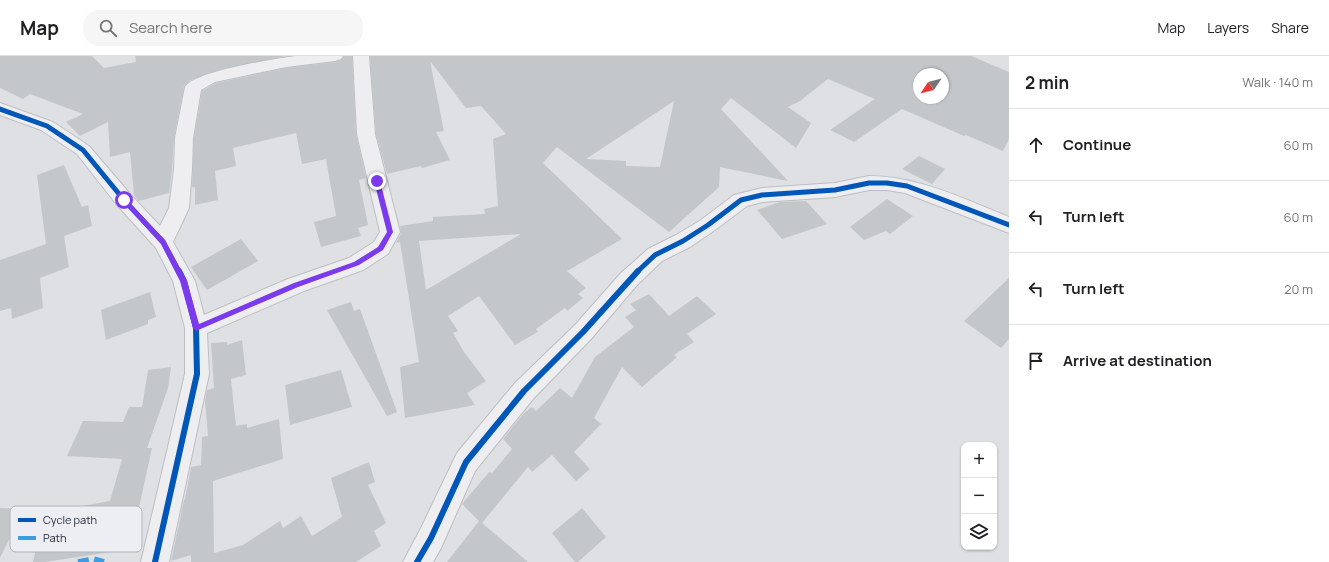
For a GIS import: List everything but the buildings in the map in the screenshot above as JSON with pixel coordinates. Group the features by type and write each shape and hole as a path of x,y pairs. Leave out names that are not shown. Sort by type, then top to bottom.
{"street":[{"path":"163,242 179,208 183,169 184,138 193,87 210,78 286,62 335,56"},
{"path":"196,328 296,285 356,264 380,248 390,232 366,134 361,56"},
{"path":"0,109 47,126 83,150 124,200 163,242 184,281 196,328 197,374 155,562"},
{"path":"417,562 466,462 524,391 583,332 628,279 654,255 683,241 742,200 762,195 835,190 869,183 887,183 907,186 1009,225"}],"marked path":[{"path":"78,562 94,559 104,562"}],"cycle path":[{"path":"0,109 47,126 83,150 124,200 163,242 184,281 196,328 197,374 155,562"},
{"path":"417,562 431,538 466,462 524,391 583,332 629,279 655,255 683,241 708,225 741,200 762,195 835,190 869,183 887,183 907,186 1009,225"}],"route":[{"path":"124,200 163,242 184,281 196,328 296,285 356,264 380,248 390,232 377,181"}]}
